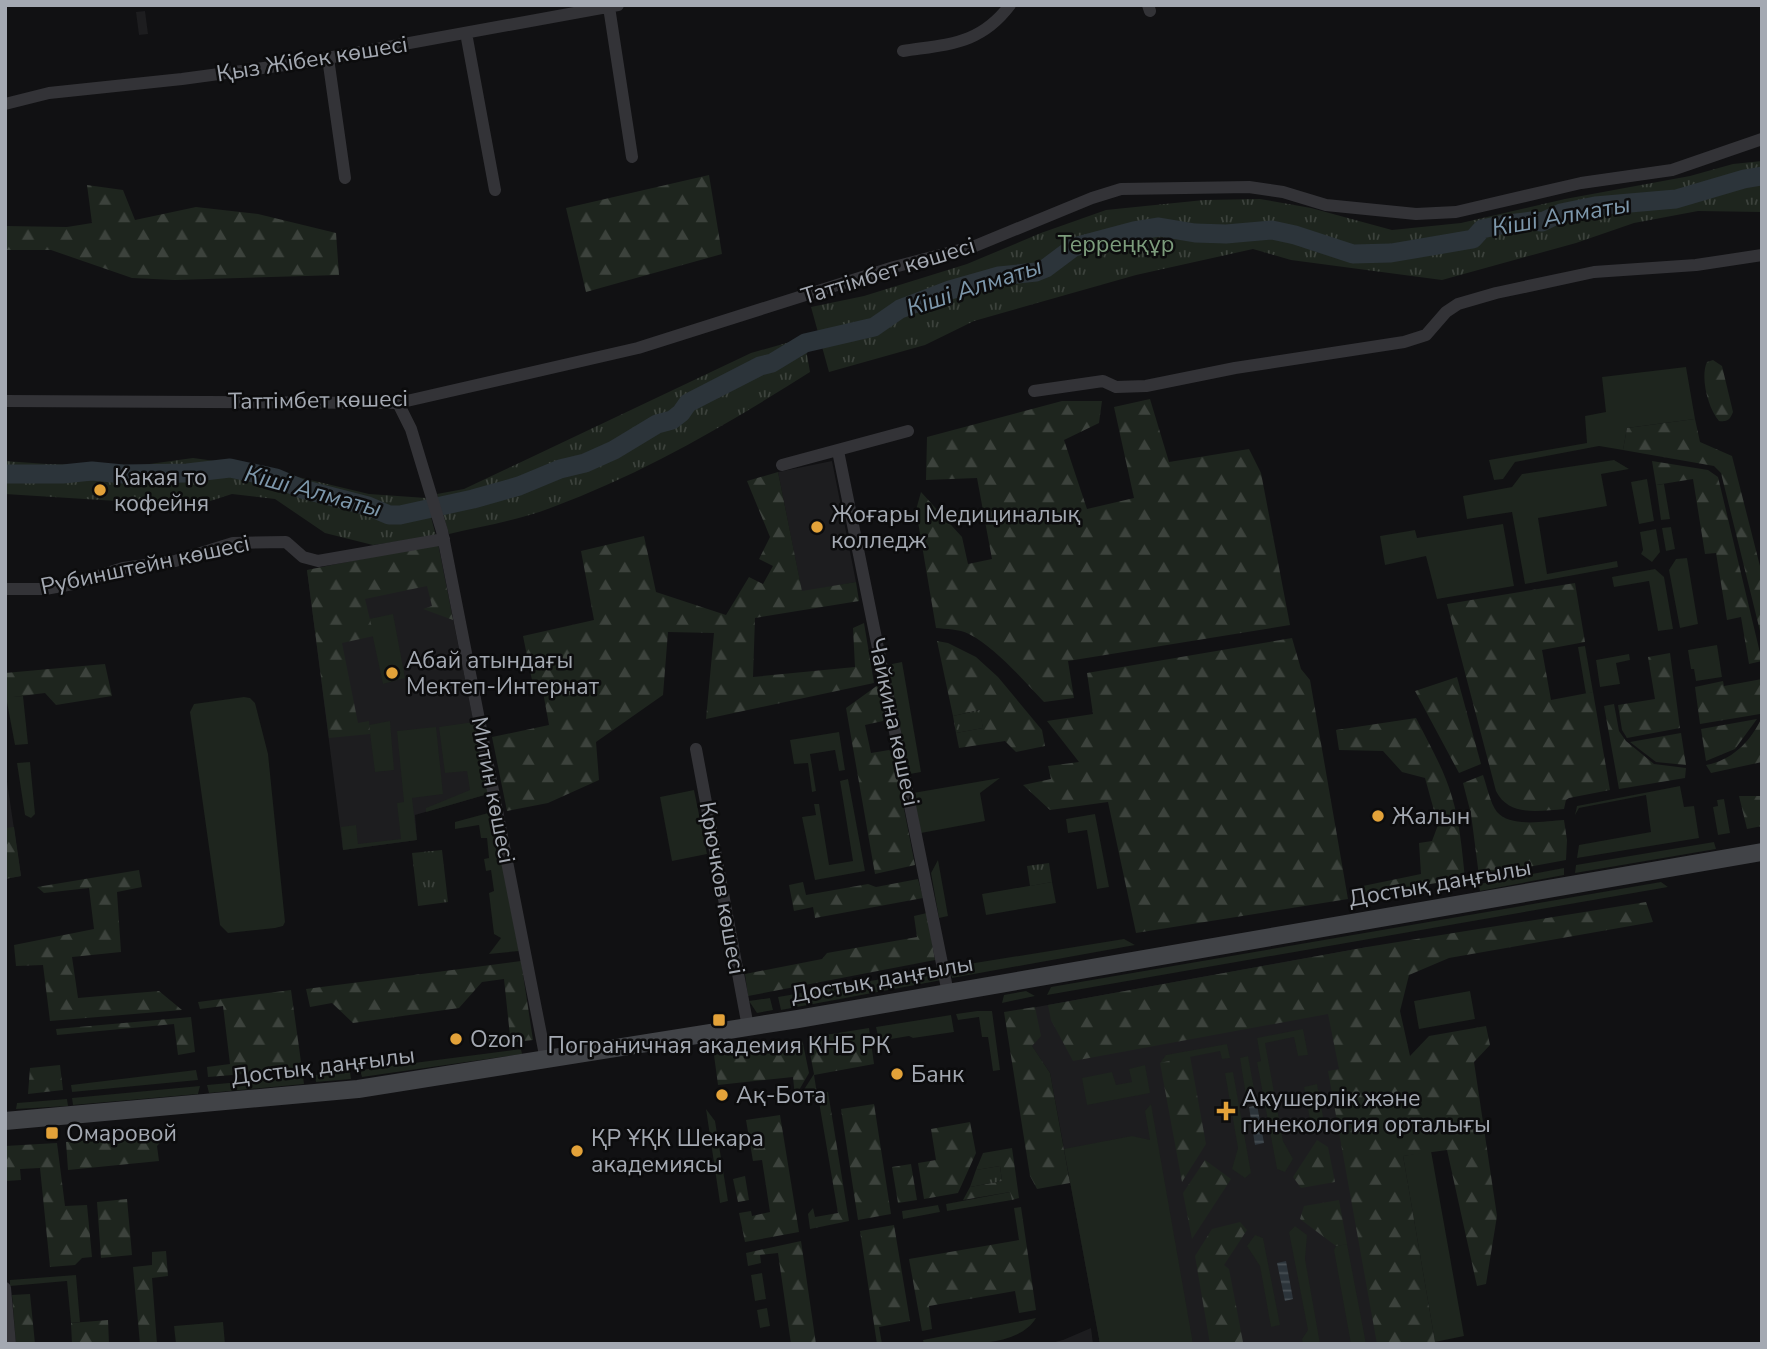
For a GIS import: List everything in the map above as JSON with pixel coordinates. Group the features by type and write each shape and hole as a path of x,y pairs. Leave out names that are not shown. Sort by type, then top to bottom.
{"main road":[{"name":"Достық даңғылы","path":"5,1121 311,1094 546,1060 1762,852"}],"street":[{"path":"903,51 979,35 998,20 1010,5"},
{"path":"607,7 632,157"},
{"name":"Қыз Жібек көшесі","path":"5,104 49,93 182,79 328,58 607,7"},
{"path":"466,33 495,190"},
{"path":"328,58 345,178"},
{"name":"Таттімбет көшесі","path":"5,401 398,402 650,344 894,267 975,246 1121,189 1249,187 1283,192 1326,205 1416,214 1456,212 1581,183 1672,170 1762,139"},
{"path":"1034,391 1103,381 1116,387 1146,386 1235,368 1404,342 1426,335 1446,312 1458,304 1496,293 1594,272 1696,265 1762,256"},
{"name":"Митин көшесі","path":"398,402 411,429 444,539 546,1060"},
{"path":"782,465 908,431"},
{"name":"Чайкина көшесі","path":"838,451 948,993"},
{"name":"Рубинштейн көшесі","path":"5,589 45,589 73,584 123,568 175,561 233,542 286,542 303,557 318,561 444,539"},
{"name":"Крючков көшесі","path":"696,748 748,1027"},
{"path":"5,1288 10,1344"}],"shaded area":[{"path":"145,11 148,34 139,35 136,12"},
{"name":"Жоғары Медициналық колледж","path":"832,461 856,582 802,592 778,472"},
{"name":"Абай атындағы Мектеп-Интернат","path":"438,544 488,794 415,815 417,840 343,850 307,570"},
{"path":"5,768 21,876 5,879"},
{"name":"Акушерлік және гинекология орталығы","path":"1367,947 1435,1344 1100,1344 1050,1073 1025,1036 1020,1010"},
{"path":"1257,1105 1264,1143 1255,1145 1249,1107"},
{"path":"1286,1261 1293,1299 1285,1301 1277,1263"},
{"path":"1091,1328 1093,1344 1047,1344 1063,1340"}],"green space":[{"name":"Терреңқұр","path":"1762,161 1762,212 1698,211 1634,223 1576,243 1442,280 1291,260 1253,249 1136,275 974,321 925,345 829,372 811,307 864,296 967,264 1106,210 1204,200 1260,199 1311,208 1392,230 1461,223 1565,199 1690,176 1733,164"},
{"path":"709,175 722,254 586,292 566,208"},
{"path":"87,185 123,190 135,220 196,207 258,214 336,233 339,275 175,280 132,278 51,250 5,250 5,226 67,227 92,223"},
{"path":"804,338 810,372 685,446 620,479 540,512 449,534 437,494 464,489 751,353"},
{"path":"1713,360 1722,366 1733,412 1729,419 1724,421 1719,421 1715,415 1706,392 1705,368 1707,362"},
{"path":"1686,367 1695,419 1627,428 1623,450 1599,446 1515,462 1503,479 1494,480 1489,460 1587,443 1585,416 1606,412 1602,377"},
{"path":"1150,399 1169,462 1249,449 1261,473 1290,625 1068,661 1074,698 1044,702 1009,665 979,640 961,631 936,628 916,510 921,492 962,537 968,564 992,559 977,478 926,480 927,437 1062,401 1102,401 1099,423 1064,440 1087,509 1134,498 1114,407"},
{"path":"1695,419 1700,442 1732,456 1762,574 1762,639 1721,473 1714,466 1623,450 1627,428"},
{"path":"193,458 252,466 369,494 426,498 436,536 373,545 325,533 275,499 232,494 204,503 5,494 5,461 135,466"},
{"path":"1614,460 1629,469 1601,474 1607,506 1538,518 1547,574 1617,561 1618,567 1525,584 1512,512 1467,519 1463,496 1512,487 1522,474"},
{"path":"1652,461 1708,470 1718,477 1762,661 1749,664 1741,617 1727,620 1716,553 1705,554 1693,479 1656,485"},
{"path":"778,472 802,591 856,582 859,601 755,618 753,677 855,667 853,628 864,623 874,683 706,719 714,633 668,632 663,695 596,742 599,780 548,803 507,811 492,737 549,725 543,692 534,690 523,636 594,620 581,551 644,536 656,592 726,615 749,577 763,584 773,566 759,559 770,537 747,481"},
{"path":"1647,479 1654,521 1639,524 1631,482"},
{"path":"1664,484 1670,519 1661,520 1656,485"},
{"path":"1503,524 1514,586 1437,599 1426,556 1385,565 1380,536 1415,530 1417,538"},
{"path":"1671,527 1675,549 1666,551 1662,528"},
{"path":"1656,529 1660,552 1652,562 1641,554 1643,550 1640,532"},
{"path":"438,544 453,620 423,609 432,606 427,586 365,599 374,636 342,643 358,723 369,721 370,734 329,738 307,570"},
{"path":"1687,558 1698,624 1680,628 1669,570 1676,559"},
{"path":"1655,569 1664,577 1673,629 1658,631 1649,581 1614,587 1612,577"},
{"path":"1575,583 1585,642 1542,650 1551,700 1593,692 1610,790 1569,798 1564,809 1517,809 1502,799 1496,791 1447,604"},
{"path":"393,614 405,678 383,684 369,619"},
{"path":"1292,638 1301,669 1310,680 1348,899 1136,933 1108,802 1050,810 1023,785 1051,779 1048,766 1079,762 1047,721 1093,714 1087,673"},
{"path":"937,641 948,643 976,657 998,677 1042,730 1045,746 1016,752 1005,741 959,748 956,733 983,728 979,710 953,716"},
{"path":"1717,645 1722,677 1696,681 1688,650"},
{"path":"1585,646 1593,692 1586,694 1578,647"},
{"path":"1670,653 1680,728 1627,738 1622,730 1618,705 1655,699 1648,657"},
{"path":"1629,654 1630,660 1616,663 1620,684 1600,687 1596,660"},
{"path":"902,662 921,772 910,774 887,665"},
{"path":"105,664 112,696 56,705 45,693 5,698 5,673"},
{"path":"1457,677 1481,764 1459,773 1415,691"},
{"path":"1762,679 1760,714 1700,724 1695,687 1723,681 1724,686"},
{"path":"878,685 883,721 865,725 871,753 889,750 893,753 915,865 875,874 846,708"},
{"path":"23,696 28,744 15,745 6,697"},
{"path":"244,697 255,703 268,754 285,922 283,926 275,928 228,933 220,925 190,712 194,704"},
{"path":"1614,704 1619,731 1626,741 1654,764 1686,768 1685,778 1619,789 1604,706"},
{"path":"980,710 983,728 956,733 953,716"},
{"path":"1762,717 1762,762 1711,773 1706,765 1725,759 1740,748"},
{"path":"1416,718 1449,787 1459,827 1465,878 1361,896 1358,887 1421,874 1419,843 1432,841 1438,825 1425,778 1402,772 1383,751 1339,750 1336,730"},
{"path":"1757,719 1735,749 1706,761 1701,729"},
{"path":"390,721 394,770 375,772 369,725"},
{"path":"474,722 488,794 426,812 426,808 470,790 467,771 445,773 439,727"},
{"path":"436,727 443,794 412,798 417,840 343,850 341,827 356,825 358,844 401,839 397,803 404,802 397,731"},
{"path":"839,732 845,770 839,771 835,750 810,754 816,791 812,792 808,763 794,764 790,740"},
{"path":"1681,733 1686,765 1656,762 1630,742"},
{"path":"30,762 35,814 31,818 25,815 17,763"},
{"path":"1483,775 1492,804 1503,817 1519,822 1564,820 1566,860 1479,876 1471,814 1463,783"},
{"path":"1000,778 980,793 985,821 921,833 913,793"},
{"path":"848,779 865,871 815,880 802,817 816,815 814,804 819,804 829,865 853,861 840,781"},
{"path":"1680,786 1684,807 1694,806 1699,838 1577,858 1579,845 1651,832 1646,795 1579,808 1575,815 1577,806"},
{"path":"694,790 707,854 672,861 660,797"},
{"path":"1739,796 1762,796 1762,826 1747,829"},
{"path":"1724,799 1730,833 1718,835 1713,807 1718,806 1717,800"},
{"path":"492,812 519,951 489,954 501,938 494,934 489,893 494,891 491,870 486,871 484,859 489,858 487,838 481,838 479,825 455,829 455,822"},
{"path":"1095,814 1109,887 1097,889 1087,830 1068,833 1066,819"},
{"path":"14,827 21,876 5,879 5,828"},
{"path":"1714,842 1716,849 1575,873 1576,865"},
{"path":"442,850 448,902 418,906 412,853"},
{"path":"938,860 948,916 939,918 931,873"},
{"path":"1049,863 1052,882 1030,886 1027,866"},
{"path":"1564,868 1564,875 1480,891 1479,884"},
{"path":"139,870 142,887 117,892 121,952 72,957 78,998 159,991 182,1010 50,1021 43,965 16,966 14,945 94,929 89,888 44,893 37,887"},
{"path":"918,879 923,898 815,918 813,907 794,911 789,885 803,882 806,895 868,884 876,887"},
{"path":"1052,882 1056,903 986,915 982,894"},
{"path":"1661,882 1668,887 1047,995 1051,987"},
{"path":"1646,902 1653,922 1449,958 1409,975 1400,1011 1410,1056 1429,1036 1486,1026 1490,1045 1474,1062 1497,1216 1486,1284 1477,1286 1447,1150 1403,1156 1435,1342 1377,1344 1328,1071 1339,1069 1328,1014 1073,1061 1051,1020 1048,1005 1367,947"},
{"path":"927,913 935,960 748,996 745,974 822,959 827,953 917,937 914,916"},
{"path":"1124,939 1135,945 952,978 950,967"},
{"path":"521,961 533,1040 489,1045 488,1039 510,1036 504,979 482,982 459,1008 353,1023 332,1003 310,1007 306,989"},
{"path":"939,969 942,980 781,1010 778,997"},
{"path":"291,990 302,1069 208,1077 207,1067 230,1064 223,1006 200,1009 198,1002"},
{"path":"1026,991 1035,996 1002,1003 1004,995"},
{"path":"1470,991 1475,1019 1419,1029 1414,1001"},
{"path":"770,998 773,1010 757,1013 749,1001"},
{"path":"1035,1007 1041,1036 1032,1046 1050,1073 1070,1183 1037,1189 1030,1176 1004,1012"},
{"path":"992,1011 1000,1070 993,1071 988,1037 982,1037 979,1017 958,1020 956,1014"},
{"path":"951,1015 954,1032 879,1041 876,1027"},
{"path":"191,1017 195,1052 178,1055 174,1024 57,1035 56,1029"},
{"path":"869,1028 874,1064 814,1075 817,1094 828,1092 849,1221 810,1229 808,1214 813,1208 815,1217 838,1213 818,1096 798,1099 814,1074 807,1038"},
{"path":"1303,1029 1308,1055 1298,1056 1294,1037 1265,1043 1283,1141 1293,1159 1285,1172 1277,1169 1257,1062 1261,1061 1257,1038"},
{"path":"802,1039 809,1073 795,1097 793,1077 718,1085 714,1055"},
{"path":"1227,1044 1230,1058 1222,1059 1220,1051 1160,1063 1166,1055"},
{"path":"521,1049 522,1054 362,1077 360,1070"},
{"path":"1190,1056 1206,1144 1182,1182 1160,1063"},
{"path":"1248,1056 1255,1094 1246,1096 1240,1058"},
{"path":"60,1065 63,1090 28,1094 30,1068"},
{"path":"1145,1065 1150,1093 1087,1105 1082,1078 1112,1072 1116,1085 1132,1082 1129,1069"},
{"path":"196,1070 198,1080 72,1092 71,1085"},
{"path":"350,1071 351,1079 316,1082 315,1075"},
{"path":"1233,1072 1251,1173 1245,1178 1232,1169 1238,1148 1225,1073"},
{"path":"303,1076 304,1084 209,1093 207,1085"},
{"path":"1317,1084 1324,1122 1311,1125 1304,1087"},
{"path":"200,1086 198,1094 73,1105 72,1098"},
{"path":"67,1099 68,1106 16,1109 17,1103"},
{"path":"874,1104 891,1214 858,1220 841,1109"},
{"path":"1151,1104 1193,1344 1100,1344 1064,1149 1132,1136 1150,1140 1145,1111"},
{"path":"706,1109 715,1121 728,1201 720,1203"},
{"path":"780,1115 799,1232 745,1242 739,1213 751,1211 752,1216 770,1212 762,1160 753,1161 746,1120"},
{"path":"970,1122 976,1153 958,1193 924,1199 918,1163 936,1160 931,1129"},
{"path":"168,1134 157,1146 159,1161 68,1170 66,1142"},
{"path":"1317,1140 1328,1147 1335,1182 1301,1188 1293,1177"},
{"path":"57,1143 65,1206 87,1205 92,1257 82,1258 75,1265 50,1267 40,1168 20,1169 21,1180 6,1181 5,1146"},
{"path":"1012,1148 1019,1198 1012,1200 1010,1192 963,1200 970,1187 1002,1181 1000,1166 976,1170 983,1153"},
{"path":"1431,1151 1464,1336 1435,1342 1403,1156"},
{"path":"1205,1160 1231,1179 1192,1239 1183,1193"},
{"path":"911,1164 917,1200 898,1203 892,1167"},
{"path":"1000,1166 1002,1181 970,1187 976,1170"},
{"path":"745,1176 749,1200 738,1202 733,1179"},
{"path":"1010,1192 1012,1200 947,1211 946,1204"},
{"path":"127,1199 132,1255 101,1258 97,1202"},
{"path":"1339,1200 1347,1244 1336,1246 1300,1219 1304,1206"},
{"path":"938,1205 940,1212 903,1219 902,1211"},
{"path":"1021,1207 1036,1310 1019,1313 1015,1291 929,1306 932,1329 922,1331 909,1259 1019,1240 1014,1208"},
{"path":"1240,1222 1247,1230 1224,1265 1229,1269 1243,1342 1210,1344 1195,1256 1212,1229"},
{"path":"894,1225 910,1321 879,1327 882,1344 877,1344 860,1231"},
{"path":"1295,1226 1307,1235 1305,1259 1320,1344 1303,1344 1302,1339 1308,1330 1289,1232"},
{"path":"1255,1235 1263,1238 1280,1325 1271,1327 1260,1266 1247,1246"},
{"path":"801,1241 816,1344 791,1344 778,1253 760,1255 761,1263 748,1266 746,1253"},
{"path":"1347,1244 1366,1344 1351,1344 1334,1250 1336,1246"},
{"path":"166,1251 168,1276 152,1278 157,1344 140,1344 133,1267 152,1265 152,1252"},
{"path":"762,1273 766,1299 755,1301 751,1275"},
{"path":"76,1275 80,1322 71,1323 67,1281 10,1286 10,1280"},
{"path":"30,1294 35,1344 16,1344 12,1295"},
{"path":"767,1308 770,1326 760,1328 757,1310"},
{"path":"1036,1318 1027,1328 1001,1340 985,1343 924,1344 923,1340"},
{"path":"108,1320 109,1344 72,1344 71,1323"},
{"path":"223,1322 225,1344 176,1344 174,1326"}],"waterway":[{"name":"Кіші Алматы","path":"5,474 92,471 123,474 187,473 230,468 276,478 302,489 368,506 389,515 400,515 473,499 585,463 614,450 657,424 672,420 688,403 760,366 772,363 805,343 874,327 900,309 950,290 999,276 1036,272 1046,268 1074,247 1134,231 1159,227 1195,233 1226,234 1272,230 1353,254 1391,253 1473,239 1482,229 1500,225 1542,222 1561,213 1595,206 1676,199 1762,176"}],"place":[{"name":"Какая то кофейня","path":"100,490"},
{"name":"Жоғары Медициналық колледж","path":"817,527"},
{"name":"Абай атындағы Мектеп-Интернат","path":"392,673"},
{"name":"Жалын","path":"1378,816"},
{"name":"Пограничная академия КНБ РК","path":"719,1020"},
{"name":"Ozon","path":"456,1039"},
{"name":"Банк","path":"897,1074"},
{"name":"Ақ-Бота","path":"722,1095"},
{"name":"Акушерлік және гинекология орталығы","path":"1226,1111"},
{"name":"Омаровой","path":"52,1133"},
{"name":"ҚР ҰҚК Шекара академиясы","path":"577,1151"}]}
